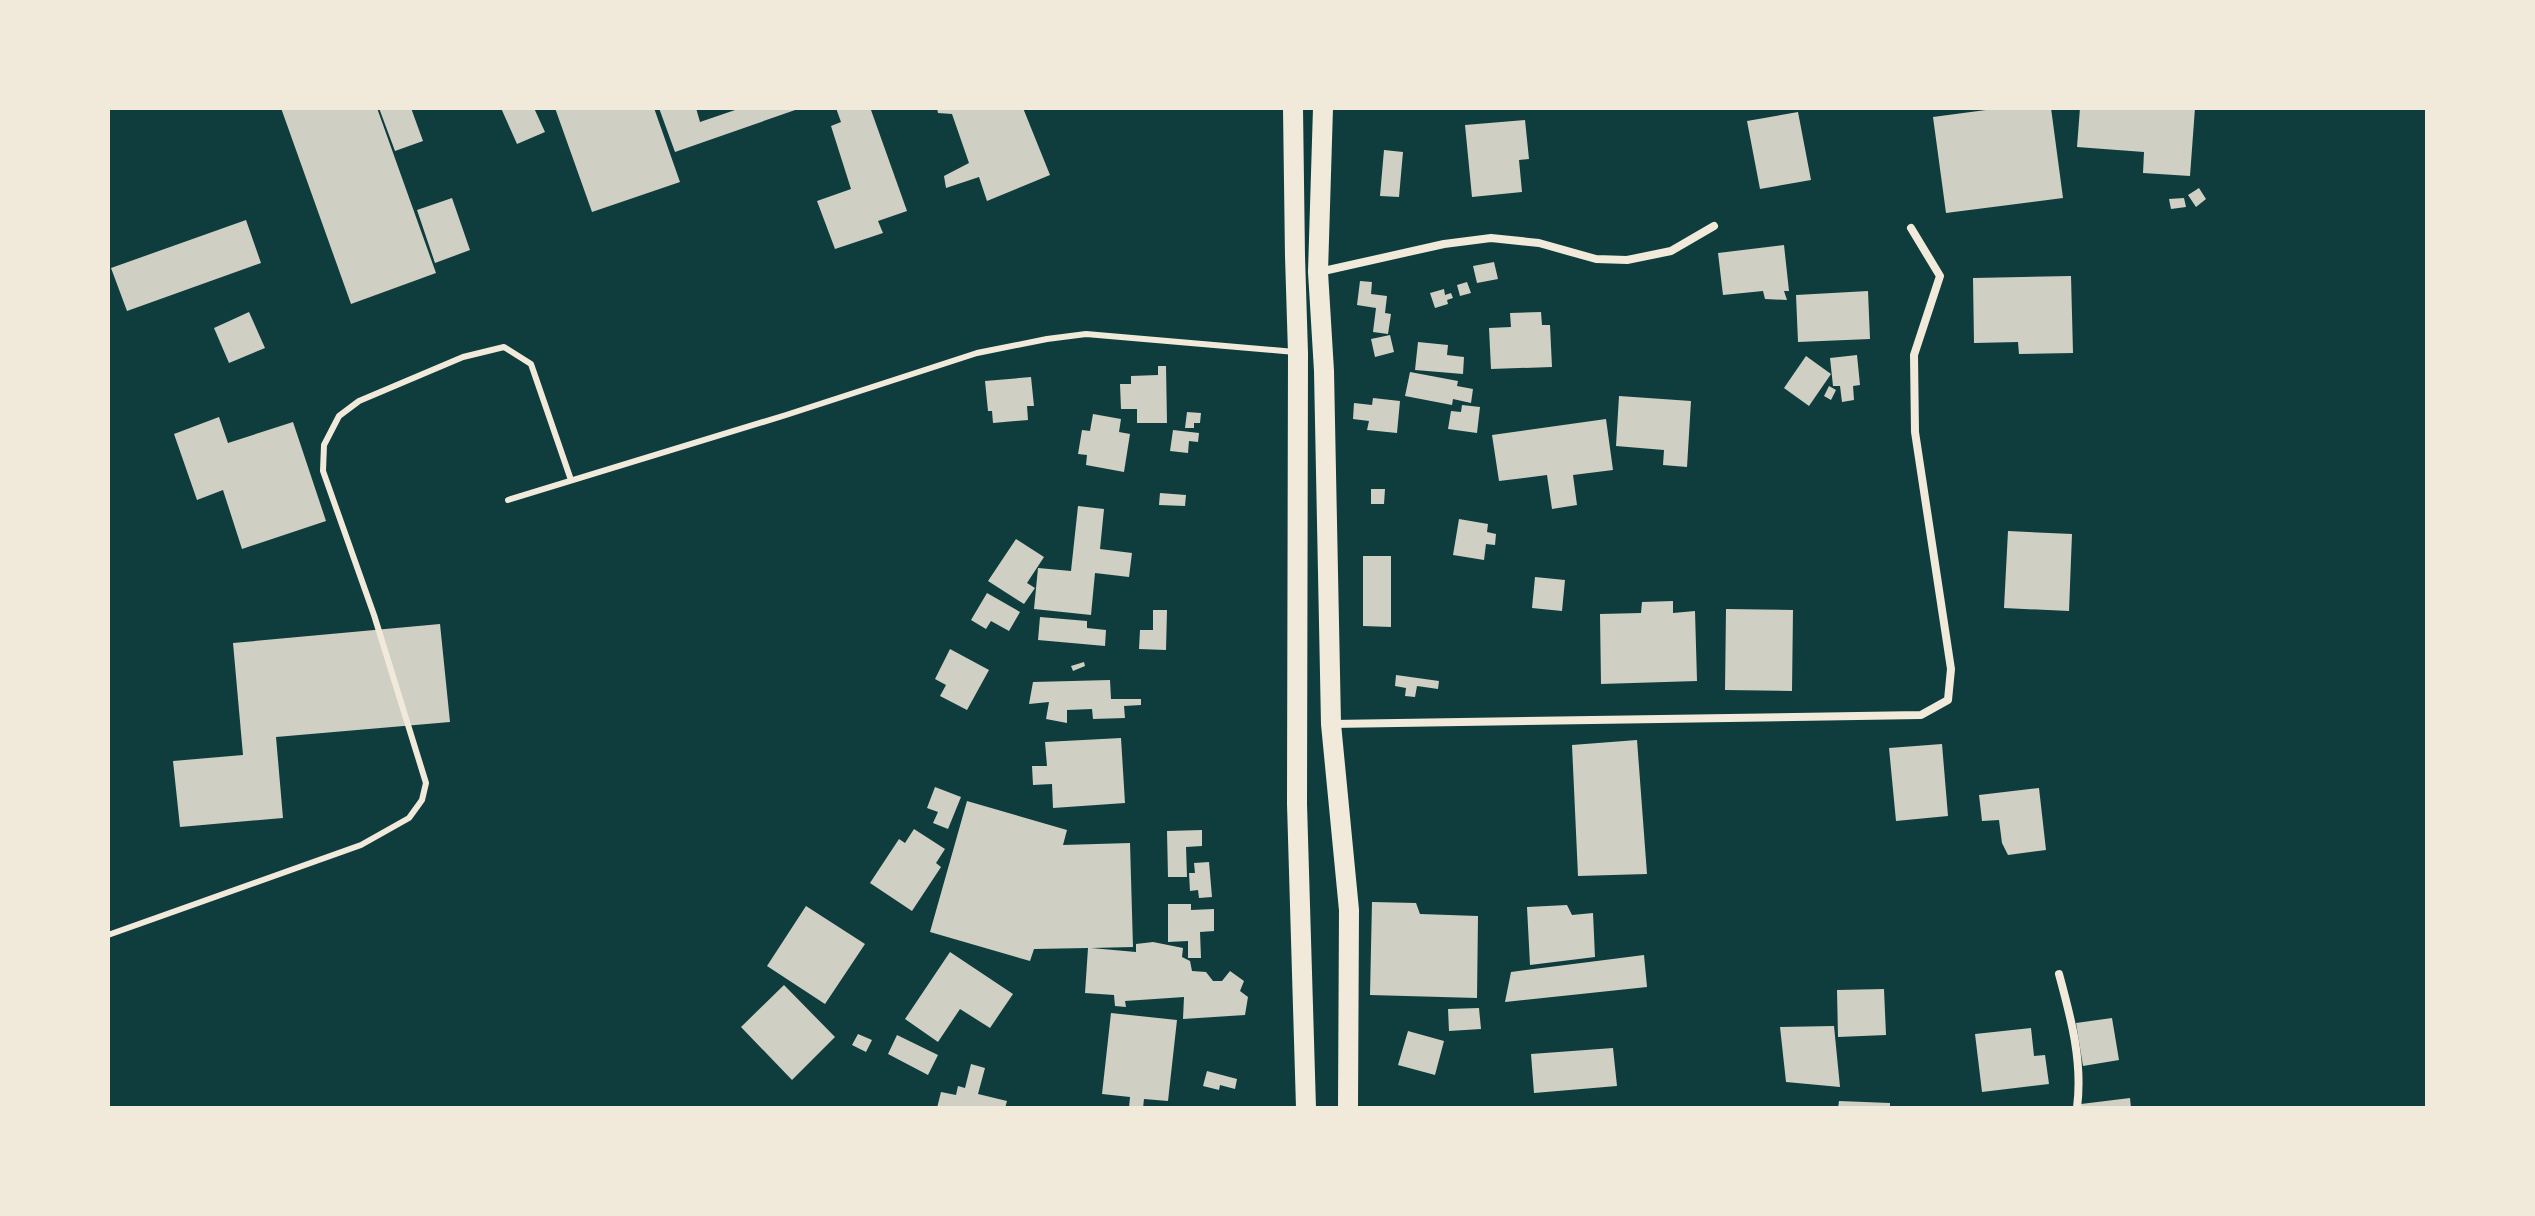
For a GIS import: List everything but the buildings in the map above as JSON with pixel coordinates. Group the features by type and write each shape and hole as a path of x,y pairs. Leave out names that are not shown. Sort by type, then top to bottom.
{"main road":[{"path":"1293,108 1298,353 1297,804 1306,1108"},
{"path":"1323,108 1318,272 1324,371 1331,724 1349,910 1348,1108"}],"street":[{"path":"1318,272 1444,244 1491,238 1539,243 1596,259 1627,260 1671,251 1714,226"},
{"path":"1331,724 1921,715 1948,700 1951,669 1915,432 1914,395 1914,355 1940,276 1911,228"},
{"path":"2059,974 2074,1030 2079,1066 2077,1108"}],"lane":[{"path":"508,500 977,353 1047,339 1086,334 1298,353"},
{"path":"108,935 361,845 409,818 422,800 426,783 374,615 323,471 324,445 339,416 359,401 463,357 504,347 531,364 571,480"}]}
